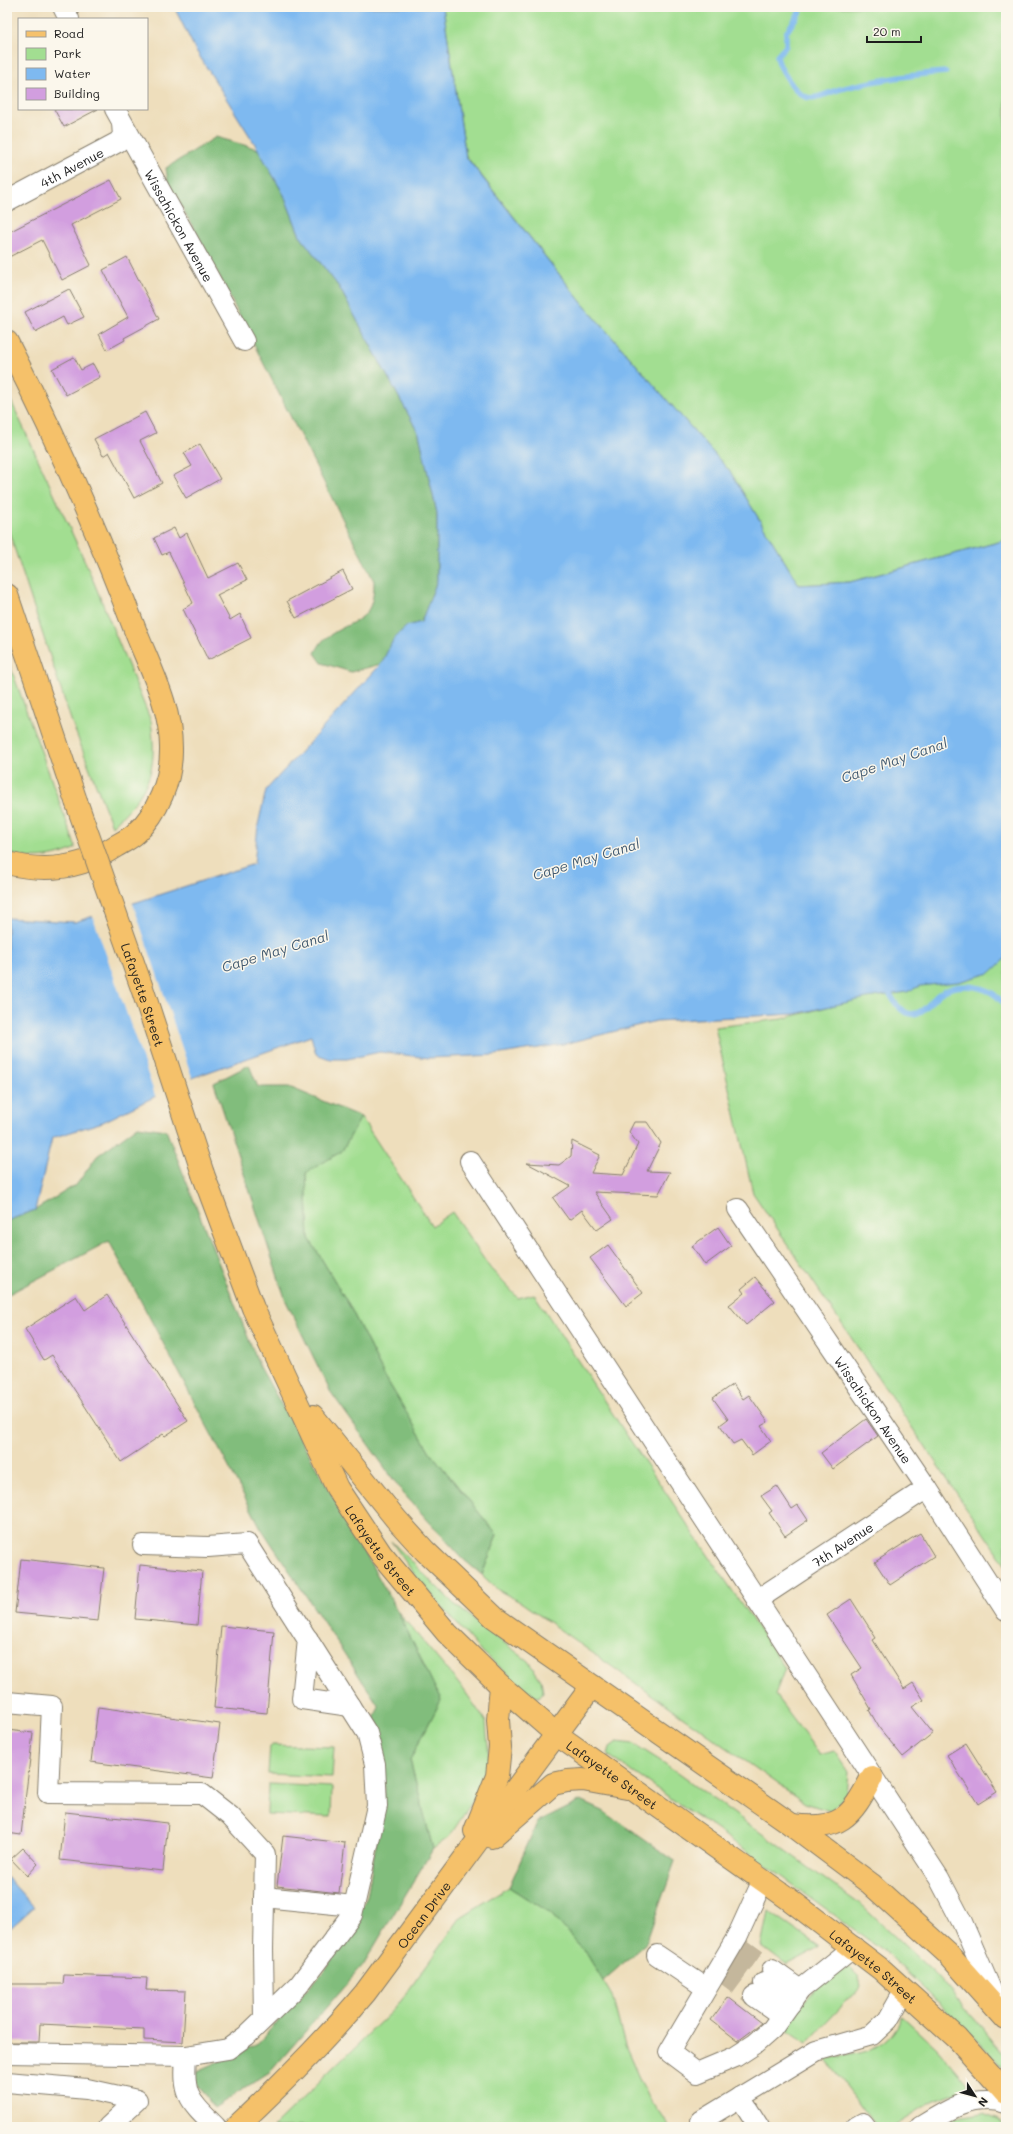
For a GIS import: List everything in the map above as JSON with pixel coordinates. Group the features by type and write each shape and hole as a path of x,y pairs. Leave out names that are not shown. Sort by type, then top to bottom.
{"main road":[{"path":"7,342 32,390 112,568 163,700 169,726 171,751 168,774 161,796 150,817 136,833 96,858 73,866 48,869 24,868 7,863"},
{"name":"Lafayette Street","path":"7,595 76,801 143,991 203,1174 253,1308 337,1488 381,1554 447,1634 501,1686 556,1734 763,1880 854,1947 905,1990 957,2038 1006,2093"},
{"name":"Lafayette Street","path":"292,1390 396,1519 446,1572 495,1618 792,1825 846,1865 896,1906 947,1953 1003,2015"},
{"path":"462,1862 497,1776 500,1747 498,1720 501,1686"},
{"name":"Ocean Drive","path":"236,2127 292,2076 365,1993 592,1686"},
{"path":"792,1825 815,1827 835,1824 858,1803 872,1777"},
{"path":"462,1862 553,1784 583,1780 632,1788"}],"street":[{"path":"63,7 68,18"},
{"name":"4th Avenue","path":"7,201 118,142 123,136 119,116"},
{"name":"Wissahickon Avenue","path":"119,116 244,342"},
{"path":"470,1161 952,1900 1003,2015"},
{"name":"Wissahickon Avenue","path":"738,1209 927,1488 1006,1611"},
{"name":"7th Avenue","path":"757,1600 927,1488"},
{"path":"7,2075 10,2053 186,2056 228,2049 246,2036 298,1985 352,1915 377,1806 375,1764 367,1732 247,1544 208,1546 143,1545"},
{"path":"308,1639 302,1699 350,1706"},
{"path":"7,1702 52,1706 48,1793 202,1794 230,1816 265,1854 264,2018"},
{"path":"763,1880 728,1958 706,1988 669,2052 697,2072 729,2060 755,2044 772,2028 791,2003 854,1947"},
{"path":"264,1897 354,1906"},
{"path":"657,1954 706,1988"},
{"path":"791,2003 763,1983 791,2003"},
{"path":"705,2127 701,2121 816,2051 872,2035 888,2020 905,1990"},
{"path":"186,2056 184,2081 191,2102 216,2127"},
{"path":"7,2082 87,2089 137,2100 108,2127"},
{"path":"740,2097 759,2127"},
{"path":"920,2127 962,2103 987,2100 1006,2103"},
{"path":"856,2127 862,2123 866,2127"}],"green space":[{"path":"443,7 1006,7 1006,540 850,582 799,585 731,473 582,303 466,156"},
{"path":"216,137 258,149 284,195 300,236 339,287 419,434 437,513 437,581 421,622 406,629 396,638 381,664 351,672 322,663 315,653 324,639 366,613 373,595 374,581 205,248 168,183 166,168"},
{"path":"7,392 88,568 151,721 153,754 148,780 135,802 112,826 71,720 7,526"},
{"path":"7,657 76,848 42,858 24,857 7,852"},
{"path":"1006,959 1006,1566 753,1193 715,1027 782,1019"},
{"path":"249,1065 258,1087 289,1087 361,1117 342,1151 306,1173 309,1238 349,1305 384,1375 430,1452 497,1535 482,1575 463,1559 403,1493 330,1391 286,1301 214,1083"},
{"path":"361,1117 432,1226 452,1212 490,1268 518,1298 534,1294 628,1437 785,1668 775,1695 820,1755 834,1751 848,1772 846,1795 830,1811 805,1803 522,1603 498,1590 482,1575 497,1535 430,1452 384,1375 349,1305 309,1238 306,1172 342,1151"},
{"path":"138,1126 166,1130 259,1365 398,1612 441,1700 410,1760 433,1849 363,1965 271,2071 214,2108 191,2074 256,2045 326,1969 367,1897 385,1789 371,1727 379,1706 261,1528 109,1241 7,1295 7,1221 35,1210 77,1184 97,1156"},
{"path":"391,1541 454,1604 528,1661 541,1680 543,1692 539,1697 532,1696 477,1647 417,1578"},
{"path":"398,1612 464,1690 486,1722 489,1761 476,1796 449,1837 433,1849 410,1760 441,1700"},
{"path":"617,1742 634,1744 664,1763 862,1906 935,1974 978,2023 1006,2057 1006,2072 997,2060 889,1955 747,1851 608,1755 610,1747"},
{"path":"270,1745 334,1747 332,1777 268,1774"},
{"path":"268,1784 332,1787 331,1817 267,1814"},
{"path":"581,1801 603,1811 675,1861 646,1943 603,1981 585,1951 551,1914 509,1887 537,1823"},
{"path":"509,1887 551,1914 585,1951 612,1996 625,2046 647,2096 669,2127 273,2127 398,2005 461,1917"},
{"path":"768,1911 820,1947 786,1965 761,1946"},
{"path":"849,1968 859,1978 861,1986 807,2043 784,2027 821,1982"},
{"path":"902,2016 937,2048 970,2087 933,2101 892,2127 877,2127 826,2059 872,2049 881,2044 889,2038"},
{"path":"983,2113 999,2119 1005,2127 942,2127 957,2117"}],"water":[{"name":"Cape May Canal","path":"174,7 443,7 466,157 582,303 731,473 799,585 850,582 1006,540 1006,958 990,973 958,982 920,986 907,992 867,998 795,1014 656,1021 564,1044 495,1055 429,1058 380,1052 347,1059 330,1059 316,1054 311,1036 197,1076 103,1122 52,1138 35,1210 7,1221 7,918 75,922 254,864 258,825 266,790 381,664 394,638 407,626 421,622 437,581 437,513 419,434 339,287 300,236 284,195 258,149 195,49"},
{"path":"7,1877 34,1907 7,1931"}],"pier":[{"path":"132,901 193,1080 156,1098 92,914"}],"building":[{"path":"55,110 96,110 64,127"},
{"path":"111,180 121,199 71,225 91,265 62,280 42,240 7,258 7,233"},
{"path":"127,257 159,319 124,338 125,340 107,350 99,334 128,317 103,270"},
{"path":"69,289 84,317 67,325 63,317 35,332 25,312"},
{"path":"74,357 81,370 93,364 100,377 66,395 52,369"},
{"path":"145,412 156,433 140,441 162,483 134,498 109,452 103,456 94,439"},
{"path":"200,444 220,479 186,498 173,476 192,466 184,453"},
{"path":"174,528 179,538 187,533 208,578 238,563 247,580 217,595 230,620 240,614 251,638 208,660 183,609 193,603 169,552 162,555 154,538"},
{"path":"343,571 352,589 296,618 287,601"},
{"path":"634,1122 647,1122 661,1143 647,1171 670,1172 658,1195 594,1192 613,1219 597,1230 582,1210 569,1220 553,1198 570,1186 527,1163 559,1165 571,1156 572,1141 600,1155 591,1173 623,1175 638,1144 629,1132"},
{"path":"718,1227 731,1246 705,1265 692,1246"},
{"path":"608,1245 643,1293 626,1306 590,1258"},
{"path":"755,1277 775,1301 746,1325 729,1305 744,1293 741,1289"},
{"path":"107,1295 188,1421 165,1436 163,1434 121,1462 52,1355 44,1360 25,1329 76,1296 85,1310"},
{"path":"733,1384 743,1399 749,1395 768,1422 761,1426 771,1441 752,1455 741,1440 733,1444 720,1425 728,1419 713,1398"},
{"path":"866,1419 878,1436 833,1469 821,1453"},
{"path":"777,1486 792,1509 798,1505 808,1520 785,1536 769,1513 772,1511 761,1496"},
{"path":"920,1533 934,1556 890,1585 875,1562"},
{"path":"21,1559 104,1568 98,1621 15,1613"},
{"path":"140,1565 202,1571 197,1625 135,1619"},
{"path":"851,1599 876,1638 873,1640 904,1689 913,1683 924,1700 912,1707 933,1733 903,1757 880,1729 869,1710 871,1709 851,1675 862,1668 827,1615"},
{"path":"221,1626 274,1631 267,1713 214,1708"},
{"path":"98,1707 220,1724 213,1778 91,1762"},
{"path":"7,1730 33,1733 21,1835 7,1833"},
{"path":"966,1743 997,1792 978,1804 947,1755"},
{"path":"65,1812 168,1823 163,1871 60,1860"},
{"path":"283,1836 345,1843 339,1893 277,1886"},
{"path":"23,1848 38,1864 27,1876 11,1859"},
{"path":"64,1975 147,1978 146,1990 186,1991 183,2042 144,2040 144,2029 40,2024 39,2042 7,2042 7,1984 63,1984"},
{"path":"728,1997 762,2023 738,2041 711,2020"}],"waterway":[{"path":"801,7 801,10 786,33 786,46 777,56 780,66 792,85 797,91 806,97 819,97 841,89 880,80 946,72"},
{"path":"887,989 900,1008 903,1011 912,1014 920,1012 939,994 957,987 966,986 976,987 993,994 1001,1000 1006,1008"}],"tunnel":[{"path":"741,1948 772,1970"},
{"path":"732,1960 764,1983"},
{"path":"723,1973 754,1996"}]}
